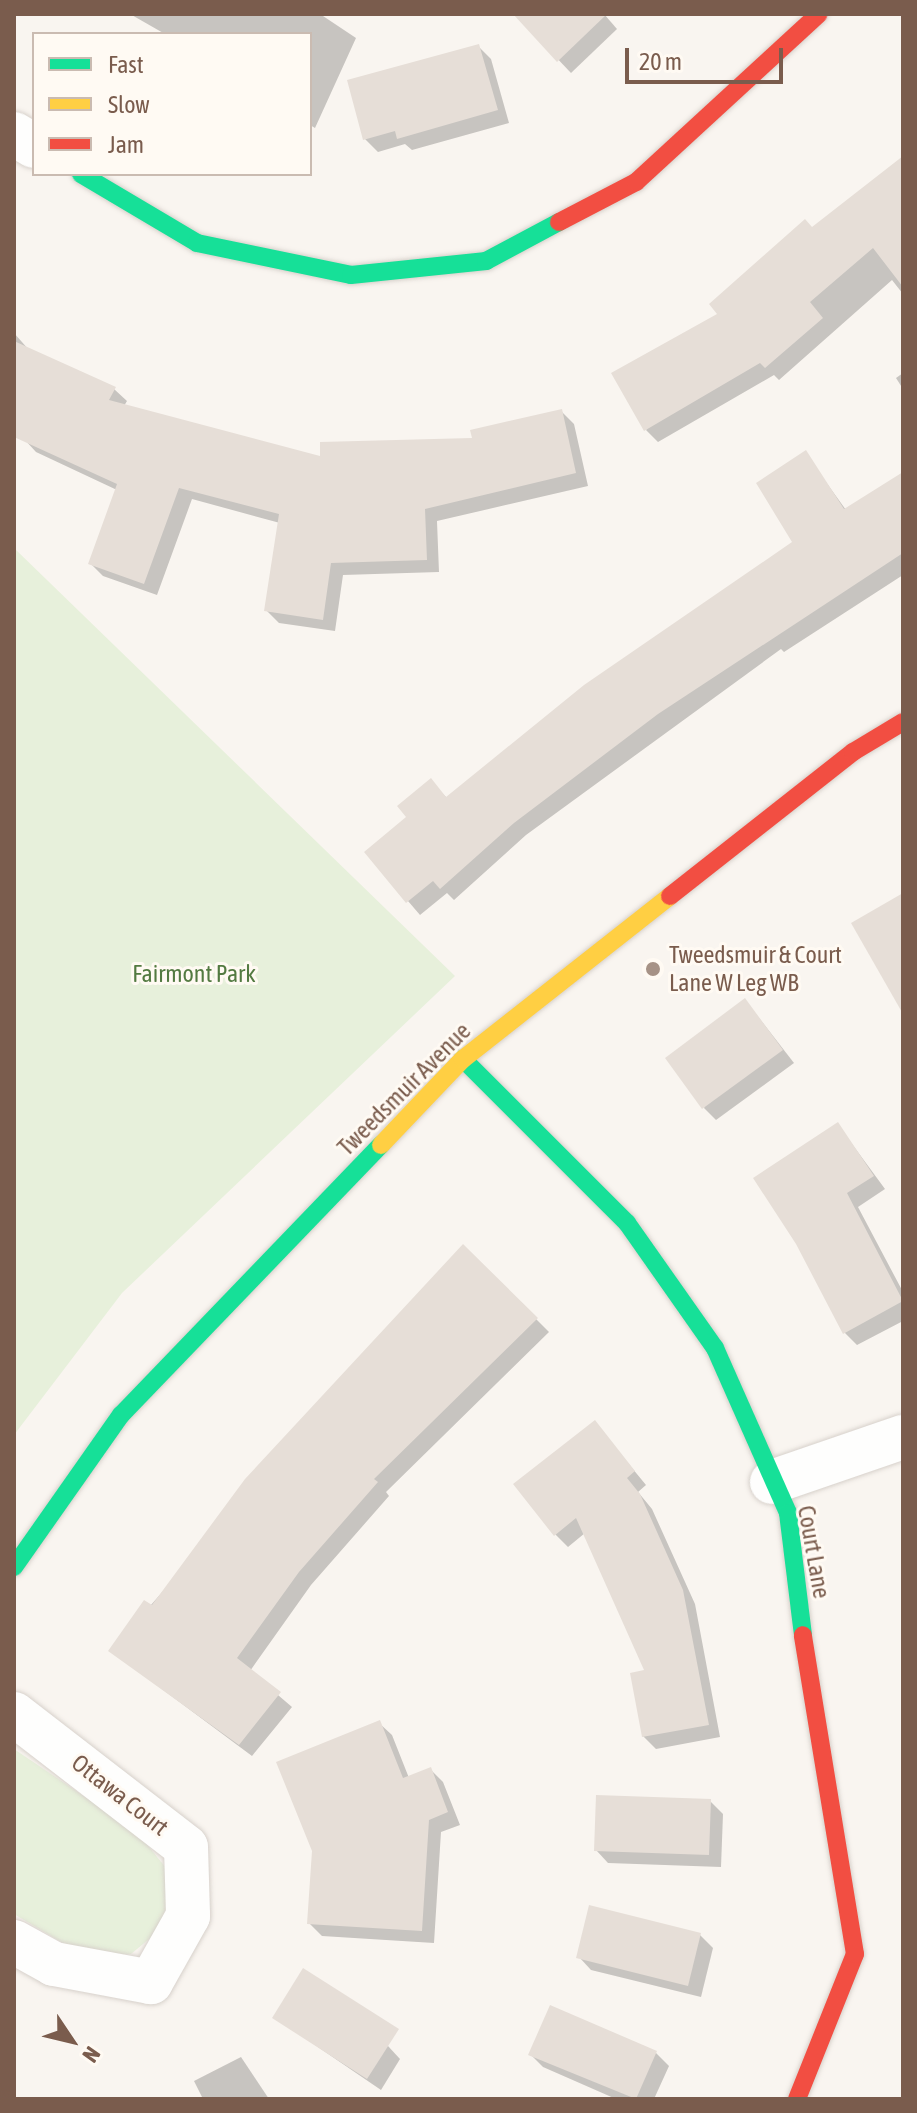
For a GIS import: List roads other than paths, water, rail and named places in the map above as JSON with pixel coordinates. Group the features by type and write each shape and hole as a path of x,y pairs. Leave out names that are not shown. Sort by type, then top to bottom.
{"street":[{"path":"84,176 197,243 351,275 486,261 636,182 819,14"},
{"path":"14,134 32,145"},
{"name":"Tweedsmuir Avenue","path":"14,1567 121,1415 463,1059 853,752 903,722"},
{"name":"Court Lane","path":"463,1059 627,1223 715,1348 788,1513 812,1705 855,1954 797,2099"},
{"path":"772,1482 903,1437"},
{"name":"Ottawa Court","path":"14,1714 186,1847 188,1916 151,1982 54,1964 14,1942"}],"place":[{"name":"Tweedsmuir & Court Lane W Leg WB","path":"653,969"}],"park label":[{"name":"Fairmont Park","path":"194,974"}]}
